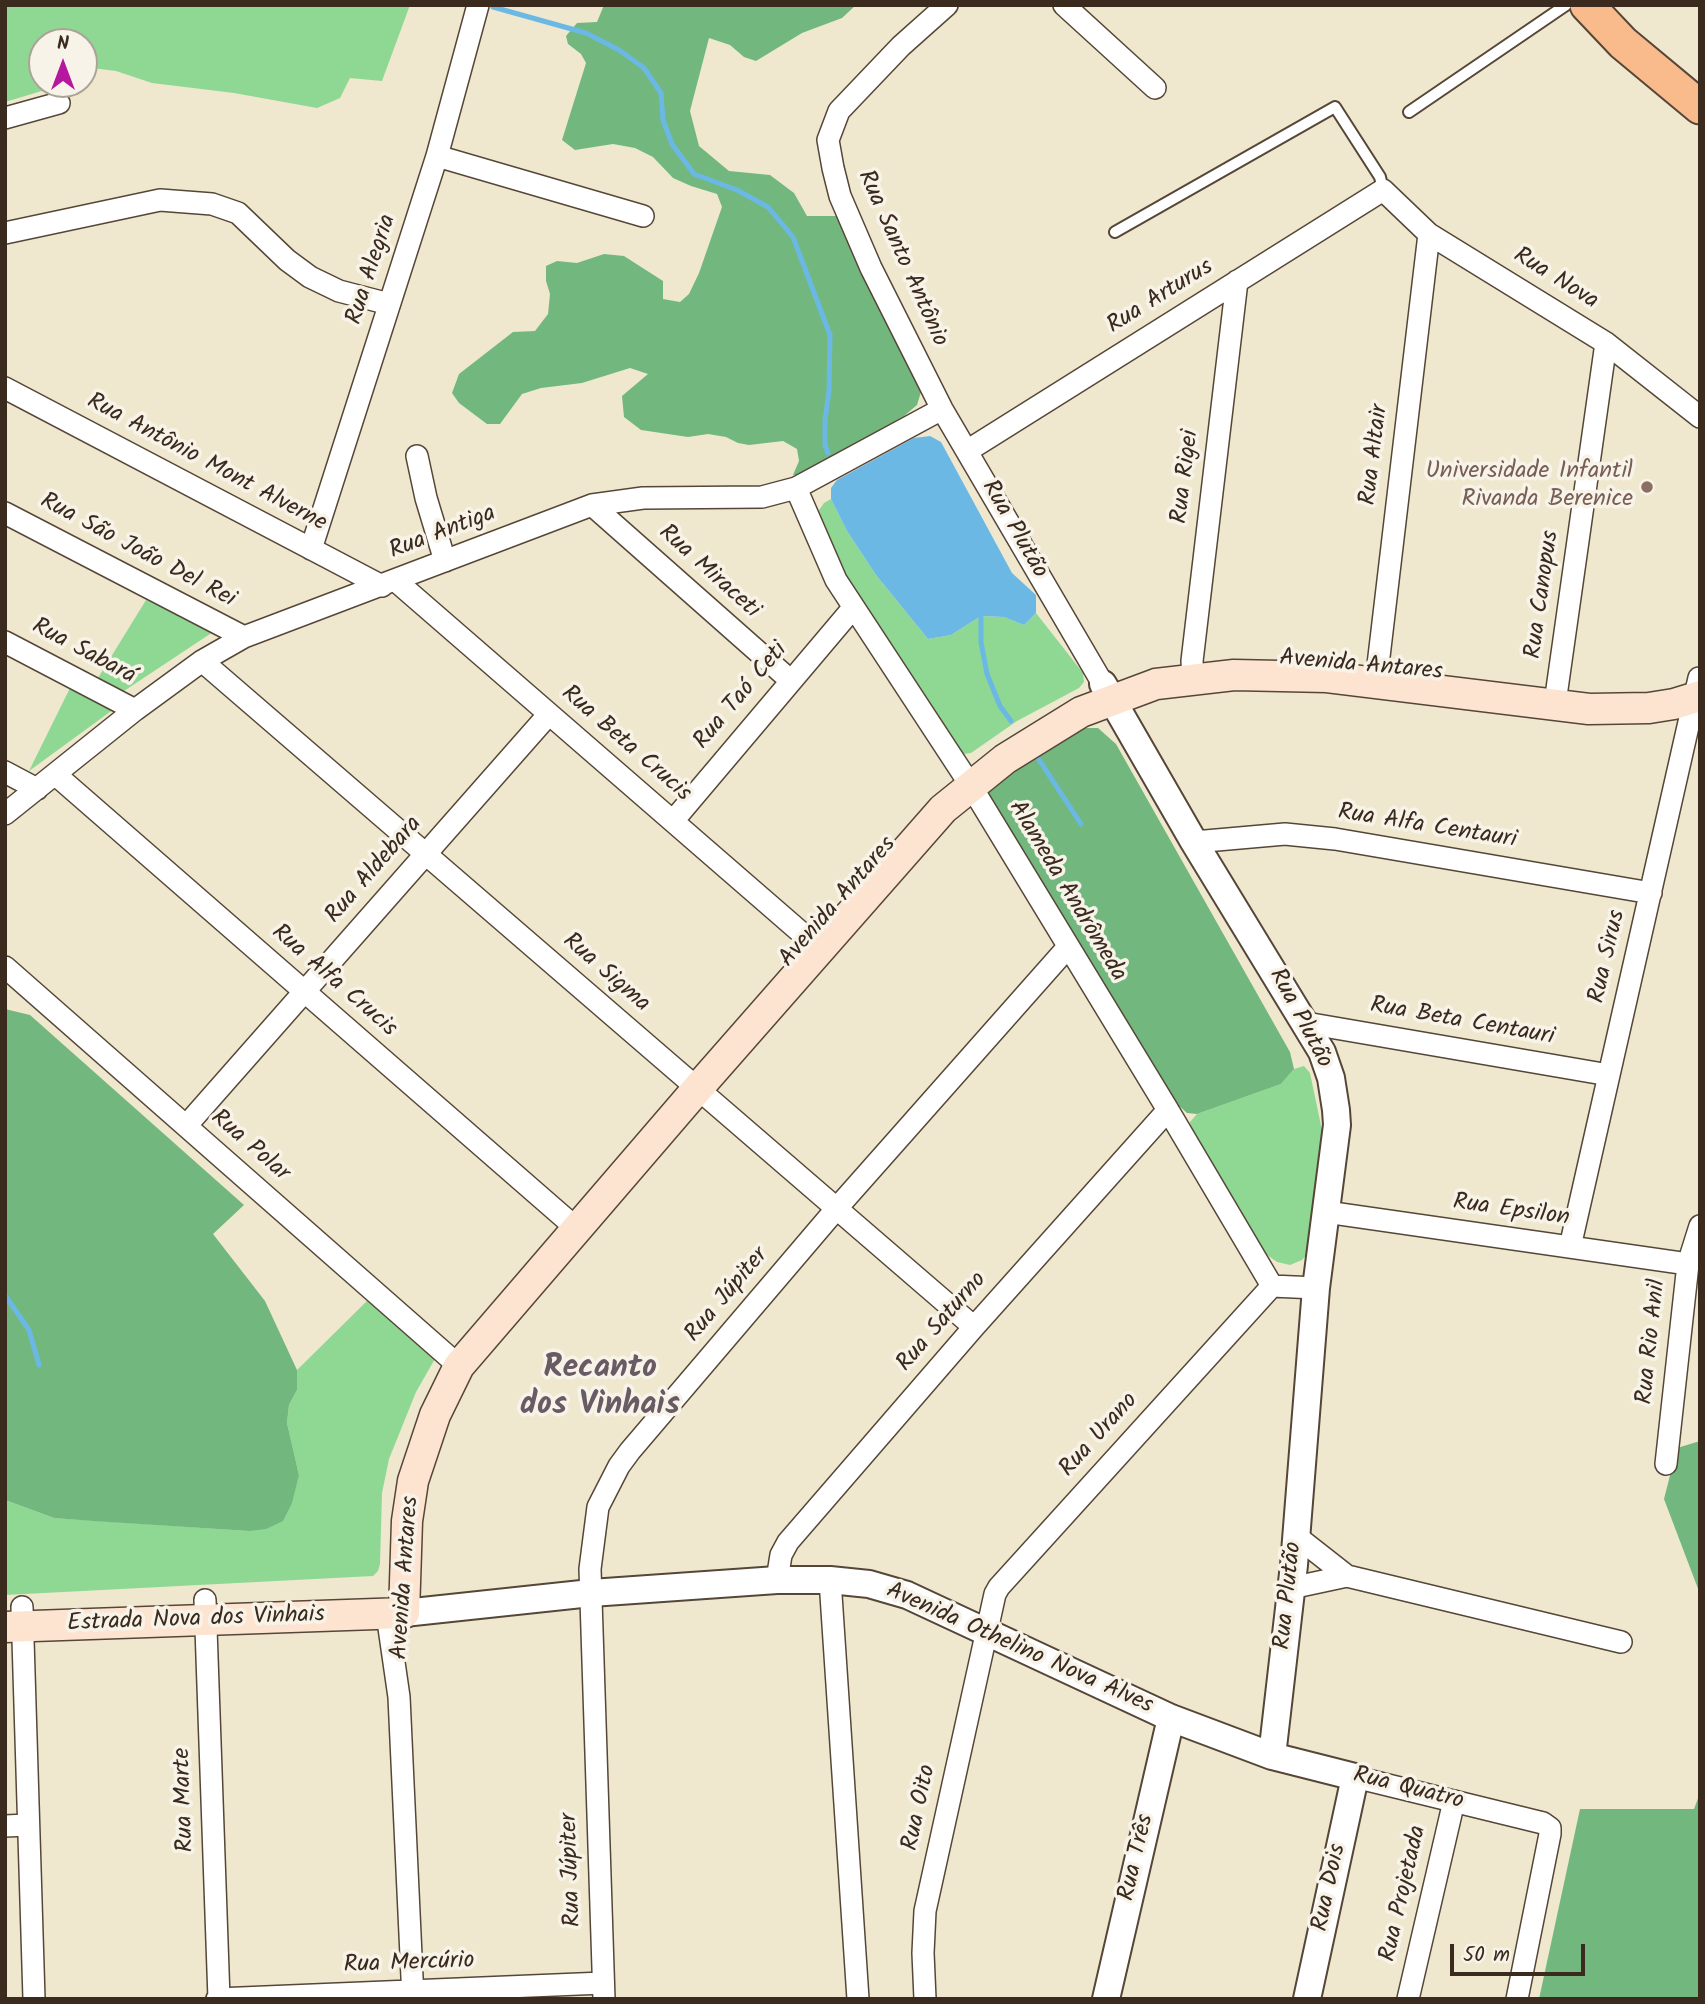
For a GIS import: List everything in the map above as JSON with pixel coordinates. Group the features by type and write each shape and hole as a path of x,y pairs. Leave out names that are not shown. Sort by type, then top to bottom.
{"main road":[{"path":"1587,5 1623,43 1700,107"},
{"name":"Avenida Antares","path":"395,1603 389,1521 399,1464 424,1397 570,1223 814,944 932,797 966,778 1030,721 1107,691 1143,670 1193,670 1279,658 1556,706 1622,702 1656,690 1698,688"},
{"name":"Avenida Antares","path":"1377,674 1557,689 1622,702"},
{"name":"Estrada Nova dos Vinhais","path":"14,1617 395,1603"}],"street":[{"name":"Rua Alegria","path":"311,548 437,156 478,5"},
{"name":"Rua Santo Antônio","path":"942,409 903,335 839,196 828,141 839,111 861,85 947,5"},
{"path":"1064,5 1155,88"},
{"path":"5,118 59,103"},
{"path":"437,156 643,216"},
{"name":"Rua Nova","path":"1383,190 1429,234 1606,342 1700,417"},
{"name":"Rua Arturus","path":"967,451 1383,190"},
{"path":"5,233 160,200 212,204 238,213 287,260 310,277 339,291 389,304"},
{"name":"Rua Altair","path":"1377,674 1429,234"},
{"name":"Rua Rigei","path":"1193,670 1237,281"},
{"name":"Rua Canopus","path":"1557,689 1606,342"},
{"name":"Rua Antônio Mont Alverne","path":"5,388 311,548 389,583"},
{"name":"Rua Plutão","path":"942,409 1194,842 1306,1023 1322,1052 1331,1078 1337,1125 1315,1288 1296,1536 1272,1756"},
{"name":"Rua Antiga","path":"5,814 135,710 202,661 244,637 592,505 643,498 762,497 796,488 942,409"},
{"path":"417,456 426,498 445,561"},
{"name":"Alameda Andrômeda","path":"796,488 836,580 966,778 1272,1286"},
{"name":"Rua Miraceti","path":"592,505 790,680"},
{"name":"Rua São João Del Rei","path":"5,513 244,637"},
{"name":"Rua Beta Crucis","path":"389,583 549,714 814,944"},
{"name":"Rua Taó Ceti","path":"673,821 853,608"},
{"name":"Rua Sabará","path":"5,642 135,710"},
{"name":"Rua Sigma","path":"202,661 974,1326"},
{"name":"Rua Sirus","path":"1570,1247 1698,688"},
{"name":"Rua Aldebara","path":"186,1126 549,714"},
{"path":"5,772 37,789"},
{"name":"Rua Alfa Crucis","path":"56,775 570,1223"},
{"name":"Rua Alfa Centauri","path":"1194,842 1285,834 1335,839 1651,893"},
{"name":"Rua Júpiter","path":"603,1991 590,1569 598,1507 618,1466 837,1208 1068,947"},
{"name":"Rua Polar","path":"5,967 453,1361"},
{"name":"Rua Beta Centauri","path":"1306,1023 1609,1075"},
{"name":"Rua Saturno","path":"777,1580 781,1555 788,1542 974,1326 1168,1110"},
{"name":"Rua Epsilon","path":"1326,1212 1688,1264"},
{"name":"Rua Rio Anil","path":"1666,1464 1688,1264 1699,1234"},
{"path":"1272,1286 1315,1288"},
{"name":"Rua Urano","path":"986,1631 992,1603 999,1587 1272,1286"},
{"path":"1296,1536 1347,1576 1620,1642"},
{"path":"1291,1588 1347,1576"},
{"name":"Avenida Othelino Nova Alves","path":"395,1603 777,1580 830,1580 887,1588 986,1631 1171,1718 1272,1756"},
{"path":"830,1580 858,1999"},
{"name":"Avenida Antares","path":"395,1603 413,1995"},
{"name":"Rua Marte","path":"205,1610 218,1999"},
{"path":"14,1617 28,1825 34,1999"},
{"name":"Rua Oito","path":"925,1999 925,1911 986,1631"},
{"name":"Rua Três","path":"1106,1999 1171,1718"},
{"name":"Rua Quatro","path":"1272,1756 1544,1823 1550,1834 1517,1999"},
{"name":"Rua Dois","path":"1307,1999 1355,1777"},
{"name":"Rua Projetada","path":"1408,1999 1454,1801"},
{"path":"5,1826 28,1825"},
{"name":"Rua Mercúrio","path":"218,1999 603,1991"}],"lane":[{"path":"1409,112 1566,5"},
{"path":"1115,232 1335,107 1380,177 1383,190"}],"green space":[{"path":"5,5 410,5 382,81 350,78 340,98 317,108 234,93 152,83 116,71 98,69 98,28 28,28 28,95 5,102"},
{"path":"604,5 856,5 842,18 802,33 756,61 744,57 730,45 709,38 690,111 699,146 729,171 770,175 794,193 807,216 839,216 921,392 917,405 904,416 802,475 793,475 799,461 797,449 783,441 749,445 708,434 688,437 641,430 624,417 622,396 648,374 630,368 582,383 541,388 522,394 500,424 487,424 459,403 452,393 459,374 513,332 535,331 548,314 550,294 546,281 546,266 557,261 577,263 604,254 624,256 663,281 663,299 680,302 689,294 699,273 722,207 717,194 673,178 653,157 635,148 613,144 575,150 562,140 586,63 581,54 568,44 566,36 577,23 597,22"},
{"path":"831,499 847,531 876,575 928,639 951,635 981,616 1004,617 1024,625 1036,613 1083,673 1084,682 1079,688 1017,721 971,753 964,754 954,750 859,604 820,521 819,510"},
{"path":"146,600 213,632 124,691 98,678"},
{"path":"70,688 114,709 29,771"},
{"path":"1079,728 1098,728 1116,744 1290,1052 1294,1069 1281,1084 1197,1114 1187,1113 1176,1103 988,796 989,784"},
{"path":"5,1009 30,1015 244,1205 213,1234 265,1301 297,1370 297,1390 289,1405 287,1423 299,1475 292,1503 283,1521 266,1529 249,1531 93,1521 54,1518 5,1500"},
{"path":"1304,1066 1310,1073 1323,1135 1310,1251 1302,1260 1290,1265 1277,1262 1263,1252 1191,1131 1190,1122 1197,1114 1281,1084 1294,1069"},
{"path":"368,1300 436,1357 416,1392 389,1459 382,1493 380,1564 373,1576 5,1595 5,1500 54,1518 249,1531 299,1475 287,1423 289,1405 297,1390 297,1370"},
{"path":"1700,1441 1700,1594 1664,1499 1677,1448"},
{"path":"1700,1793 1700,1999 1539,1999 1580,1809 1694,1809"}],"water":[{"path":"930,436 941,442 1012,573 1036,595 1036,613 1024,625 1004,617 981,616 951,635 928,639 876,575 847,531 831,499 831,488 837,480 914,438"}],"waterway":[{"path":"493,7 586,33 619,50 644,68 661,93 663,120 672,144 694,174 737,190 768,207 793,237 830,335 829,391 825,420 825,445 828,453"},
{"path":"981,616 981,642 987,674 1000,706 1011,721"},
{"path":"1036,755 1081,824"},
{"path":"5,1295 29,1330 39,1365"}],"place":[{"name":"Universidade Infantil Rivanda Berenice","path":"1647,487"}],"district":[{"name":"Recanto dos Vinhais","path":"600,1390"}]}
